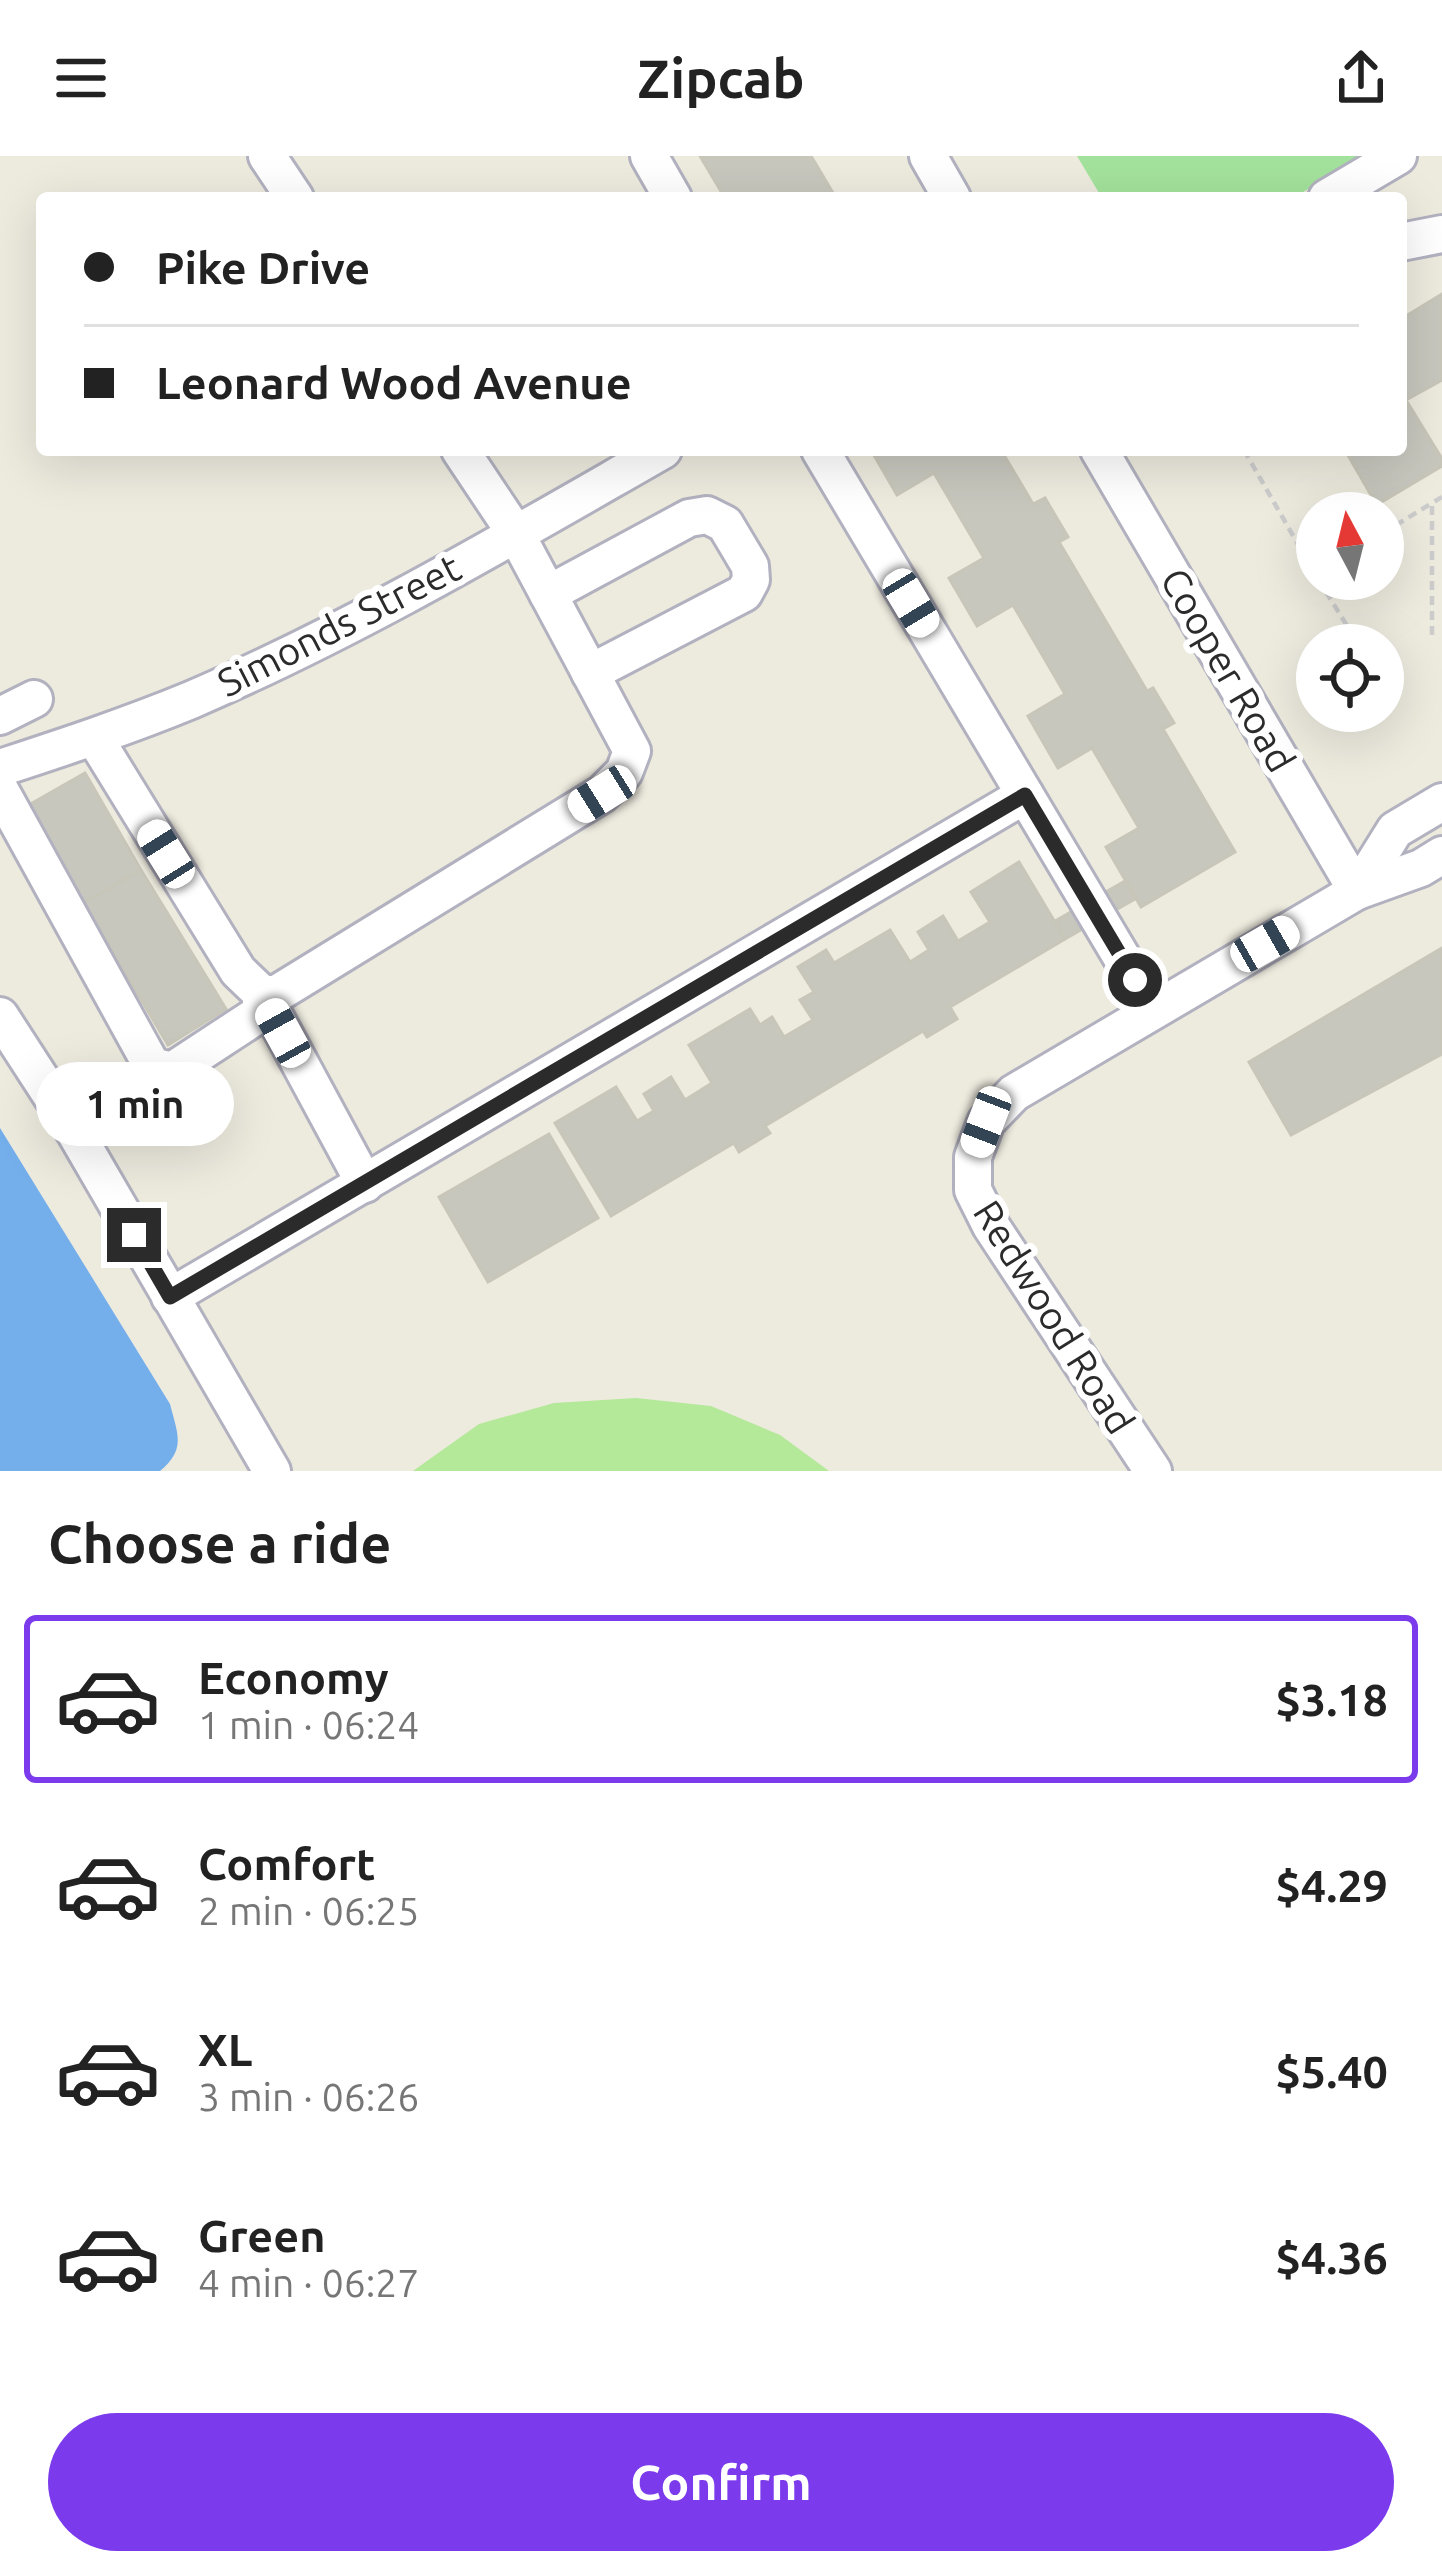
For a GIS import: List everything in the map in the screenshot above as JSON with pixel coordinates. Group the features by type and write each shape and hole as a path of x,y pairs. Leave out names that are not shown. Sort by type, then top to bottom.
{"street":[{"path":"267,156 291,192"},
{"path":"649,156 670,192"},
{"path":"928,156 949,192"},
{"path":"1337,192 1398,156"},
{"path":"1407,241 1442,234"},
{"path":"263,995 278,993 602,794 625,772 632,751 516,534 464,456"},
{"name":"Simonds Street","path":"0,768 191,700 287,655 652,456"},
{"path":"824,456 1153,1010 1357,891 1421,868 1442,855"},
{"name":"Cooper Road","path":"1103,456 1357,891"},
{"path":"548,594 689,518 707,515 724,524 750,566 751,580 744,593 590,674"},
{"path":"0,716 34,699"},
{"path":"94,737 238,971 263,995 364,1184"},
{"path":"0,790 152,1066 172,1071 259,1014 263,995"},
{"path":"170,1297 1025,795"},
{"path":"1357,891 1396,830 1442,802"},
{"name":"Redwood Road","path":"1153,1010 1014,1093 986,1122 973,1157 973,1190 991,1226 1153,1471"},
{"path":"0,1016 75,1132 272,1471"}],"path":[{"path":"1247,456 1296,540"},
{"path":"1404,520 1442,497"},
{"path":"1432,503 1432,635"}],"green space":[{"path":"1077,156 1364,156 1303,192 1098,192"},
{"path":"636,1398 711,1406 780,1435 829,1471 413,1471 479,1424 554,1403"}],"water":[{"path":"0,1128 170,1404 177,1448 160,1471 0,1471"}],"building":[{"path":"700,156 811,156 832,192 721,192"},
{"path":"1442,294 1442,380 1407,399 1407,315"},
{"path":"1407,402 1442,466 1398,492 1369,492 1348,456 1407,456"},
{"path":"874,456 1005,456 1033,504 1045,498 1068,537 1059,542 1147,691 1153,688 1174,723 1163,729 1235,852 1141,907 1106,847 1139,828 1092,748 1058,768 1028,716 1065,694 1013,605 977,626 949,578 984,558 934,473 897,495"},
{"path":"85,773 141,870 84,903 27,806"},
{"path":"1019,862 1065,939 950,1007 957,1019 927,1037 923,1031 765,1126 770,1133 739,1152 734,1143 611,1216 555,1123 616,1087 637,1121 654,1111 644,1094 671,1077 685,1100 712,1083 689,1045 750,1009 760,1025 772,1017 784,1037 813,1020 800,1000 814,992 798,967 826,950 834,963 890,930 910,962 929,950 918,932 943,916 958,941 990,922 971,892"},
{"path":"141,870 226,1009 168,1045 84,903"},
{"path":"1125,881 1135,899 1065,939 1055,921"},
{"path":"1442,948 1442,1054 1291,1135 1249,1062"},
{"path":"549,1134 598,1218 488,1282 439,1197"}],"route":[{"path":"134,1235 170,1297 1025,795 1135,980"}]}
